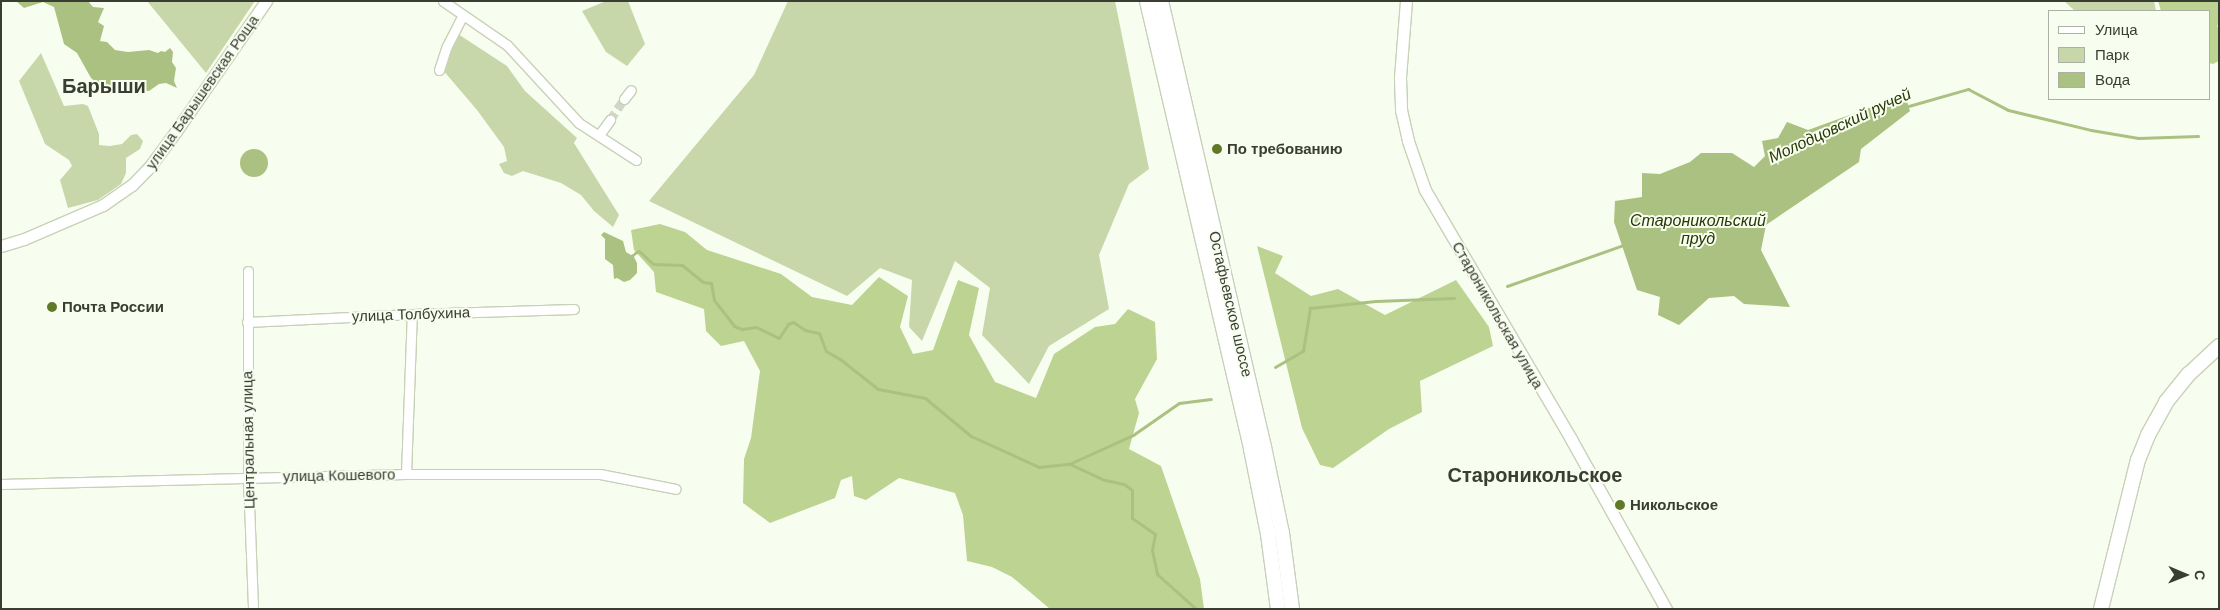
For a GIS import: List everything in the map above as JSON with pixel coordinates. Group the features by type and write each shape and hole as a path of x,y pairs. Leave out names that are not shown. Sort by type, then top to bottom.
{"main road":[{"name":"Остафьевское шоссе","path":"1147,1 1251,450 1268,534 1278,609"},
{"name":"Остафьевское шоссе","path":"1161,1 1264,448 1282,533 1292,609"},
{"path":"2101,609 2138,460 2148,435 2166,402 2188,374 2219,346"}],"street":[{"name":"улица Барышевская Роща","path":"1,246 37,234 103,205 132,185 151,165 176,131 266,1"},
{"path":"443,1 462,16 507,45 579,124 636,160"},
{"name":"Староникольская улица","path":"1406,1 1400,78 1402,110 1408,141 1425,190 1571,439 1666,609"},
{"path":"439,70 447,46 462,16"},
{"path":"624,99 631,90"},
{"path":"599,135 610,120"},
{"name":"Центральная улица","path":"248,271 248,477 253,609"},
{"name":"улица Толбухина","path":"247,322 574,309"},
{"path":"406,474 412,314"},
{"name":"улица Кошевого","path":"1,484 406,474 600,474 676,489"}],"green space":[{"path":"147,1 255,1 206,73"},
{"path":"606,1 628,1 645,44 627,66 606,52 582,11"},
{"path":"788,1 1115,1 1149,169 1129,184 1099,255 1109,309 1049,346 1029,384 982,335 990,288 955,261 922,341 909,327 912,280 880,268 847,296 649,201 754,75"},
{"path":"2064,1 2154,1 2156,10 2074,10"},
{"path":"458,34 507,66 525,91 577,138 574,143 619,215 613,227 594,211 581,195 561,183 523,171 512,176 504,173 499,164 507,161 504,147 477,110 442,69"},
{"path":"41,53 64,106 83,104 88,106 99,134 99,145 122,144 131,135 137,134 143,141 140,149 126,158 126,173 121,184 98,200 68,208 60,180 72,166 69,160 45,144 19,81"}],"shaded area":[{"path":"2158,1 2219,1 2219,23 2217,26 2219,29 2219,61 2210,63 2210,10 2161,10"},
{"path":"660,224 685,232 707,250 781,274 812,297 852,305 879,277 908,296 900,327 913,354 933,350 958,280 979,288 969,335 995,382 1036,398 1054,354 1095,327 1115,324 1128,309 1155,322 1157,359 1135,399 1139,413 1129,449 1161,466 1200,579 1204,609 1050,609 1012,577 992,567 967,561 963,515 955,493 899,478 866,500 854,496 852,476 841,480 835,498 770,523 743,503 744,459 751,438 760,371 744,341 721,346 706,331 704,309 656,292 654,272 634,250 631,230"},
{"path":"1257,246 1283,256 1275,273 1311,296 1338,289 1385,315 1456,280 1489,327 1493,346 1420,381 1422,412 1389,429 1333,468 1320,465 1302,428"}],"water":[{"path":"16,1 88,1 93,7 104,8 98,22 104,26 100,41 107,42 115,50 128,52 149,50 158,53 161,51 165,52 170,48 173,52 172,62 176,68 174,81 177,88 166,83 159,84 149,91 138,90 125,93 99,85 91,78 77,53 64,44 54,7 43,2 24,8"},
{"name":"Староникольский пруд","path":"1905,95 1910,111 1861,149 1859,162 1766,225 1761,250 1790,307 1744,304 1734,296 1709,298 1679,325 1658,315 1660,297 1637,290 1614,222 1615,201 1642,197 1642,173 1660,174 1690,162 1701,153 1732,153 1754,167 1765,156 1762,141 1778,138 1787,122 1808,130"},
{"path":"254,149 264,153 268,163 264,173 254,177 244,173 240,163 244,153"},
{"path":"604,232 623,241 626,252 631,255 639,251 634,257 637,263 637,273 630,280 624,282 617,278 614,279 613,265 605,259 605,239 601,235"}],"waterway":[{"name":"Молодцовский ручей","path":"1905,107 1968,89 2008,110 2091,130 2138,138 2198,136"},
{"name":"Молодцовский ручей","path":"1507,286 1626,244"},
{"name":"Молодцовский ручей","path":"635,253 639,251 653,264 682,265 703,282 711,283 714,300 734,326 742,329 756,327 779,338 788,324 793,322 805,330 819,333 826,351 840,359 878,389 925,398 971,436 1039,467 1069,464 1133,435 1179,403 1211,399"},
{"name":"Молодцовский ручей","path":"1275,367 1303,351 1310,308 1376,301 1454,298"},
{"path":"1070,464 1105,480 1124,484 1132,490 1132,518 1155,534 1152,550 1157,574 1196,609"}],"tunnel":[{"path":"610,120 624,99"}],"place":[{"name":"По требованию","path":"1217,149"},
{"name":"Почта России","path":"52,307"},
{"name":"Никольское","path":"1620,505"}],"district":[{"name":"Барыши","path":"104,86"},
{"name":"Староникольское","path":"1535,475"}]}
